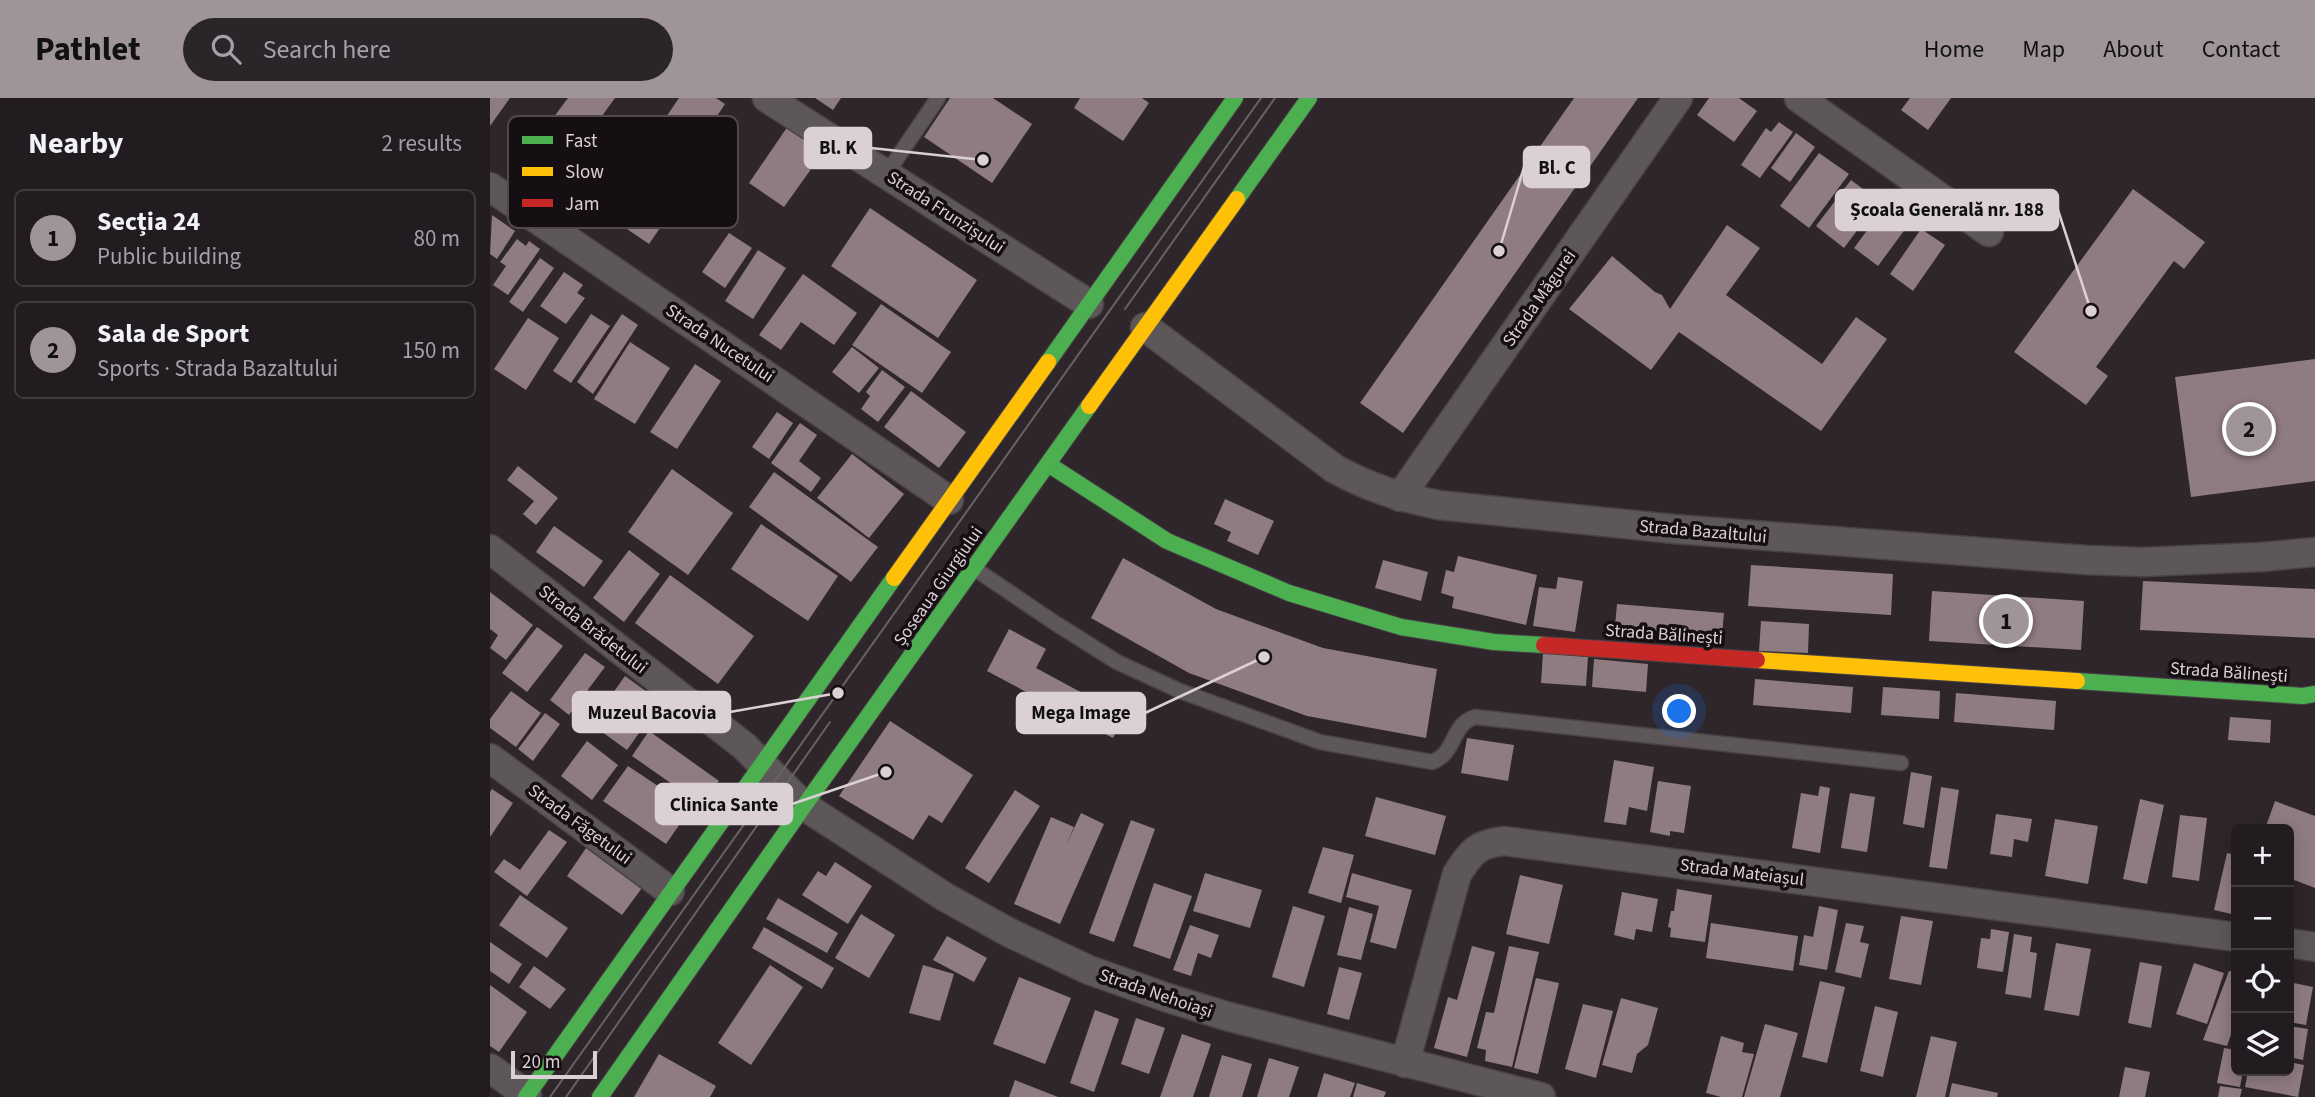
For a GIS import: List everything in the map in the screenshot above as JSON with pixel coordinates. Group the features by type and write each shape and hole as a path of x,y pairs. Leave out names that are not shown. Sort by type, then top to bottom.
{"main road":[{"path":"527,1096 1235,98"},
{"name":"Șoseaua Giurgiului","path":"600,1097 1309,98"},
{"name":"Strada Bălinești","path":"1048,464 1167,541 1289,593 1401,627 1508,643 2191,689 2302,696 2315,694"}],"street":[{"name":"Strada Frunzișului","path":"767,98 1089,304"},
{"name":"Strada Măgurei","path":"1400,497 1678,98"},
{"path":"1799,98 1989,232"},
{"name":"Strada Nucetului","path":"490,187 508,199"},
{"name":"Strada Nucetului","path":"550,228 949,500"},
{"name":"Strada Bazaltului","path":"1145,327 1335,469 1367,486 1438,505 1674,529 2086,560 2157,561 2315,552"},
{"name":"Strada Brădetului","path":"490,549 744,746 804,806"},
{"name":"Strada Făgetului","path":"490,758 670,891"},
{"name":"Strada Nehoiași","path":"804,806 945,897 1010,933 1089,970 1165,998 1226,1016 1541,1097"},
{"name":"Strada Mateiașul","path":"1405,1063 1457,874 1470,854 1487,842 1503,841 2231,936"},
{"path":"2294,944 2315,947"},
{"path":"490,1068 527,1096"}],"lane":[{"path":"887,173 937,98"},
{"path":"974,568 1117,662 1181,691 1320,742 1432,762 1446,755 1461,725 1475,718 1901,763"}],"building":[{"path":"490,98 510,98 490,126"},
{"path":"568,98 615,98 602,116 554,116"},
{"path":"679,98 716,98 725,104 717,116 667,116"},
{"path":"815,98 841,98 833,110"},
{"path":"950,98 993,98 1032,124 992,183 924,137"},
{"path":"1080,98 1142,98 1149,103 1123,141 1074,108"},
{"path":"1574,98 1638,98 1403,433 1360,403"},
{"path":"1709,98 1739,98 1757,111 1734,142 1697,115"},
{"path":"1910,98 1951,98 1928,130 1901,110"},
{"path":"1779,122 1793,132 1760,178 1741,165 1766,128 1771,132"},
{"path":"788,126 824,151 784,207 749,183"},
{"path":"1796,133 1815,147 1790,182 1771,168"},
{"path":"1819,153 1849,174 1809,228 1780,206"},
{"path":"1851,180 1879,201 1844,248 1816,226"},
{"path":"2133,189 2205,242 2184,269 2174,261 2096,367 2108,376 2086,405 2014,352"},
{"path":"1885,206 1909,224 1878,266 1854,248"},
{"path":"870,208 977,280 938,338 831,266"},
{"path":"492,215 515,231 497,259 490,254"},
{"path":"1727,225 1760,248 1726,295 1822,364 1856,317 1887,339 1821,431 1679,332 1651,370 1569,309 1612,256 1662,295 1670,309"},
{"path":"625,228 660,228 649,244"},
{"path":"1921,229 1945,245 1913,291 1890,274"},
{"path":"729,233 752,248 725,288 702,272"},
{"path":"517,239 526,246 529,241 540,249 508,295 493,285 506,266 500,262"},
{"path":"758,250 786,268 753,319 725,301"},
{"path":"540,258 554,268 523,312 509,302"},
{"path":"564,272 583,285 577,293 585,298 566,324 540,306"},
{"path":"803,274 857,313 834,345 801,322 781,350 759,335"},
{"path":"881,304 951,352 922,393 852,345"},
{"path":"591,314 610,326 571,383 553,371"},
{"path":"622,314 638,325 593,394 577,382"},
{"path":"528,318 559,338 526,390 494,369"},
{"path":"630,342 670,368 635,424 594,399"},
{"path":"852,347 879,368 859,393 832,372"},
{"path":"2315,359 2315,481 2191,497 2175,377"},
{"path":"695,364 721,381 677,449 650,432"},
{"path":"882,370 905,387 878,422 861,409 870,396 866,392"},
{"path":"911,391 966,432 939,468 884,427"},
{"path":"777,412 793,423 769,459 752,447"},
{"path":"800,423 817,435 799,461 821,478 811,492 771,463"},
{"path":"852,454 904,494 869,538 817,498"},
{"path":"518,466 558,498 536,525 523,514 534,501 507,480"},
{"path":"672,469 733,513 688,575 628,532"},
{"path":"774,472 878,547 851,582 749,507"},
{"path":"1225,499 1274,521 1258,555 1227,541 1231,532 1214,524"},
{"path":"761,524 838,576 808,621 731,569"},
{"path":"554,526 603,561 584,587 536,552"},
{"path":"629,550 660,574 624,622 593,598"},
{"path":"1458,556 1537,575 1526,625 1452,608 1454,597 1441,593 1446,570 1454,572"},
{"path":"1123,558 1216,609 1323,648 1437,669 1426,738 1307,716 1189,673 1091,618"},
{"path":"1383,560 1428,572 1421,601 1375,588"},
{"path":"1751,565 1893,574 1891,615 1748,606"},
{"path":"670,575 754,636 718,684 635,623"},
{"path":"1558,577 1583,581 1575,632 1533,626 1539,587 1556,589"},
{"path":"2143,581 2315,589 2315,638 2140,630"},
{"path":"1932,591 2084,601 2081,650 1929,641"},
{"path":"490,592 533,625 506,660 490,648 498,635 490,629"},
{"path":"1617,604 1724,613 1721,646 1614,637"},
{"path":"1761,621 1809,624 1808,653 1759,651"},
{"path":"537,627 563,646 527,692 502,673"},
{"path":"1009,629 1046,649 1036,668 1125,716 1113,738 987,671"},
{"path":"585,653 605,667 569,715 550,700"},
{"path":"1543,653 1588,657 1586,686 1541,683"},
{"path":"1594,659 1648,664 1646,692 1592,687"},
{"path":"625,676 661,702 627,750 591,724"},
{"path":"1755,679 1853,687 1851,713 1753,705"},
{"path":"1883,687 1940,691 1939,719 1881,715"},
{"path":"511,691 541,713 516,747 490,728 490,719"},
{"path":"1956,693 2056,701 2054,730 1954,722"},
{"path":"545,713 560,724 533,761 518,749"},
{"path":"2230,717 2271,720 2270,743 2228,740"},
{"path":"890,721 973,775 942,823 929,815 913,840 839,796"},
{"path":"649,731 719,781 702,805 632,756"},
{"path":"1467,738 1514,745 1508,781 1461,773"},
{"path":"587,741 618,765 592,800 561,776"},
{"path":"1614,760 1654,767 1647,811 1629,807 1626,825 1604,822"},
{"path":"628,766 691,808 666,844 603,801"},
{"path":"1911,772 1932,776 1924,828 1903,824"},
{"path":"1658,781 1691,786 1684,833 1670,831 1670,836 1650,832"},
{"path":"1820,786 1830,788 1820,853 1792,848 1801,793 1818,796"},
{"path":"1941,787 1959,790 1947,869 1929,867"},
{"path":"492,789 513,803 490,837 490,792"},
{"path":"1015,790 1040,806 989,883 965,868"},
{"path":"1850,793 1875,797 1867,852 1841,848"},
{"path":"1376,797 1446,816 1435,855 1365,836"},
{"path":"2140,799 2164,805 2147,884 2123,879"},
{"path":"2275,801 2315,816 2315,888 2294,880 2294,824 2267,824"},
{"path":"1081,813 1104,824 1060,924 1014,904 1051,817 1074,827 1066,846"},
{"path":"1996,814 2032,819 2028,842 2014,839 2012,857 1990,854"},
{"path":"2180,815 2207,818 2199,881 2172,877"},
{"path":"2055,819 2098,826 2088,884 2045,876"},
{"path":"1131,820 1155,829 1114,942 1089,933"},
{"path":"549,830 567,842 527,896 494,872 504,859 520,870"},
{"path":"1323,847 1354,855 1341,903 1308,893"},
{"path":"586,848 642,888 622,915 567,876"},
{"path":"2227,853 2231,854 2231,914 2214,910"},
{"path":"835,862 872,886 848,924 802,895 818,871 826,876"},
{"path":"1205,873 1262,890 1250,928 1193,911"},
{"path":"1352,873 1412,890 1396,949 1370,942 1379,906 1346,897"},
{"path":"1520,875 1563,885 1549,944 1506,934"},
{"path":"1154,883 1192,896 1170,959 1133,946"},
{"path":"1677,889 1712,895 1705,942 1670,937 1671,928 1668,927 1671,911 1674,911"},
{"path":"1622,892 1658,899 1652,932 1636,929 1634,940 1614,935"},
{"path":"520,895 568,928 547,958 499,925"},
{"path":"778,898 838,933 827,953 766,919"},
{"path":"1293,906 1325,916 1304,987 1272,977"},
{"path":"1819,906 1838,910 1827,970 1799,965 1804,935 1813,937"},
{"path":"1349,907 1373,914 1361,960 1337,955"},
{"path":"861,914 895,935 869,978 835,958"},
{"path":"1901,916 1933,921 1921,985 1889,979"},
{"path":"1711,923 1798,936 1793,971 1706,958"},
{"path":"1846,923 1864,926 1860,942 1869,944 1861,978 1835,972"},
{"path":"1190,925 1219,935 1211,958 1198,953 1191,976 1173,970"},
{"path":"764,927 834,968 822,989 752,948"},
{"path":"1991,929 2009,932 2003,972 1977,968 1981,938 1990,939"},
{"path":"2014,934 2032,937 2030,952 2037,953 2031,998 2005,994"},
{"path":"947,936 987,958 974,982 933,960"},
{"path":"490,942 522,964 509,984 490,971"},
{"path":"2056,943 2091,949 2079,1016 2044,1010"},
{"path":"1472,946 1495,952 1467,1057 1434,1048 1448,997 1457,1000"},
{"path":"1509,946 1539,952 1512,1067 1485,1061 1486,1050 1477,1048 1486,1012 1494,1013"},
{"path":"2140,962 2162,966 2151,1028 2128,1023"},
{"path":"2194,963 2224,973 2207,1024 2176,1014"},
{"path":"770,965 803,987 751,1065 718,1043"},
{"path":"923,965 954,974 940,1021 909,1013"},
{"path":"534,966 566,989 550,1009 519,987"},
{"path":"1339,967 1362,973 1349,1020 1327,1014"},
{"path":"2231,971 2231,1034 2227,1046 2203,1040"},
{"path":"1019,977 1071,998 1045,1064 993,1044"},
{"path":"1536,978 1559,983 1538,1074 1514,1068"},
{"path":"1820,981 1845,987 1827,1063 1802,1057"},
{"path":"2294,983 2313,987 2306,1025 2294,1023"},
{"path":"490,985 527,1012 499,1052 490,1046"},
{"path":"1621,998 1658,1008 1648,1045 1637,1054 1632,1073 1602,1065"},
{"path":"1583,1004 1613,1011 1596,1078 1565,1069"},
{"path":"1875,1006 1898,1012 1883,1077 1860,1071"},
{"path":"1095,1010 1119,1019 1094,1092 1070,1083"},
{"path":"1136,1018 1165,1028 1149,1074 1121,1064"},
{"path":"1765,1024 1798,1033 1780,1097 1744,1097"},
{"path":"2294,1027 2308,1029 2303,1060 2294,1058"},
{"path":"1182,1034 1211,1044 1193,1097 1160,1097"},
{"path":"1721,1036 1744,1043 1742,1052 1754,1054 1742,1097 1721,1097 1706,1093"},
{"path":"1931,1036 1957,1042 1945,1097 1916,1097"},
{"path":"2224,1048 2231,1049 2231,1076 2242,1076 2240,1087 2217,1083"},
{"path":"659,1054 716,1086 710,1097 634,1097"},
{"path":"1222,1055 1252,1064 1242,1097 1209,1097"},
{"path":"1269,1058 1299,1067 1289,1097 1257,1097"},
{"path":"2294,1063 2304,1065 2298,1097 2245,1087 2247,1076 2294,1076"},
{"path":"2125,1067 2150,1072 2145,1097 2119,1097"},
{"path":"1324,1073 1355,1083 1350,1097 1317,1097"},
{"path":"1015,1080 1058,1097 1009,1097"},
{"path":"1357,1083 1386,1092 1384,1097 1353,1097"},
{"path":"1952,1083 1998,1093 1997,1097 1949,1097"},
{"path":"2220,1086 2242,1089 2240,1097 2218,1097"}],"tram line":[{"path":"550,1097 1261,98"},
{"path":"1125,309 1275,98"},
{"path":"566,1097 830,722"}],"traffic: fast":[{"path":"1048,362 1235,98"},
{"path":"1237,199 1309,98"},
{"path":"600,1097 1089,406"},
{"path":"1048,464 1167,541 1289,593 1401,627 1494,642 1544,645"},
{"path":"526,1097 894,578"},
{"path":"2077,681 2303,696 2315,694"}],"traffic: slow":[{"path":"1089,406 1237,199"},
{"path":"894,578 1048,362"},
{"path":"1757,660 2077,681"}],"traffic: jam":[{"path":"1544,645 1757,660"}],"place":[{"name":"Bl. K","path":"983,160"},
{"name":"Bl. C","path":"1499,251"},
{"name":"Școala Generală nr. 188","path":"2091,311"},
{"name":"Sala de Sport","path":"2249,429"},
{"name":"Secția 24","path":"2006,621"},
{"name":"Mega Image","path":"1264,657"},
{"name":"Muzeul Bacovia","path":"838,693"},
{"name":"Clinica Sante","path":"886,772"}]}
